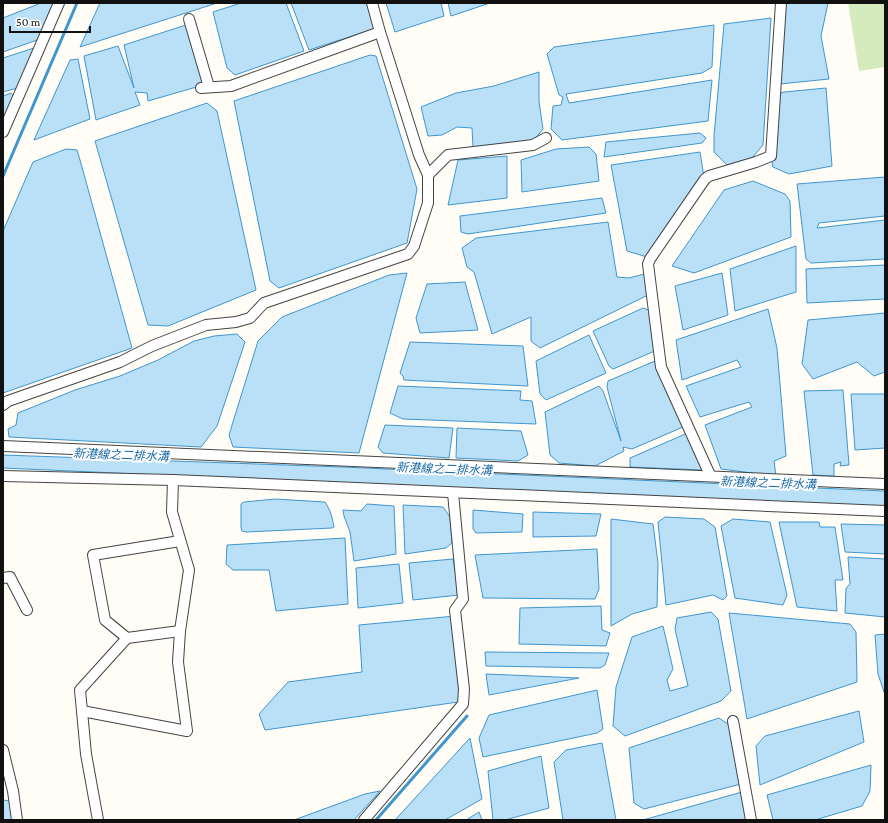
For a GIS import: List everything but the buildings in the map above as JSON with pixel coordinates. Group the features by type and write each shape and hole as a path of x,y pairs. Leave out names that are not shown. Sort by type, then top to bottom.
{"street":[{"path":"3,132 59,3"},
{"path":"3,404 120,362 152,346 206,324 236,322 250,318 264,303 408,254 414,246 428,203 428,175 419,155 372,3"},
{"path":"710,475 661,367 648,264 705,179 709,176 772,156 781,3"},
{"path":"189,19 205,87 231,86 380,32"},
{"path":"428,175 448,155 534,145 546,138"},
{"path":"3,446 710,475 885,484"},
{"path":"3,476 173,480 885,511"},
{"path":"82,712 188,731 178,662 180,631 189,570 172,512 173,480"},
{"path":"364,820 463,704 464,689 455,610 463,599 453,493"},
{"path":"128,638 105,620 93,555 180,541"},
{"path":"3,578 10,578 27,610"},
{"path":"98,820 86,754 80,690 128,638 180,631"},
{"path":"733,721 751,820"},
{"path":"3,750 13,791 17,820"}],"green space":[{"path":"848,3 885,3 885,67 859,71"}],"water":[{"path":"41,3 58,3 40,39 3,52 3,18"},
{"path":"100,3 217,3 80,47"},
{"path":"241,3 286,3 304,51 235,75 227,68 213,12"},
{"path":"291,3 369,3 377,28 309,50"},
{"path":"386,3 441,3 444,16 395,32"},
{"path":"448,3 490,3 451,16"},
{"path":"783,3 828,3 821,36 829,79 780,84"},
{"path":"771,18 763,145 752,158 727,165 714,152 714,136 724,24"},
{"path":"189,24 206,78 200,86 148,101 147,93 135,92 140,105 96,120 84,56 118,46 134,88 124,45"},
{"path":"714,25 712,67 702,73 566,94 569,103 712,80 708,121 562,140 551,129 553,106 561,105 563,97 559,95 547,54 554,47"},
{"path":"37,47 21,87 3,92 3,58"},
{"path":"370,55 376,56 417,189 407,243 279,288 270,281 234,101"},
{"path":"78,59 90,119 34,140 70,60"},
{"path":"539,72 539,101 543,129 534,140 473,147 472,128 457,127 442,135 428,136 421,107 456,93 494,86"},
{"path":"826,88 832,166 789,174 773,167 771,158 777,94"},
{"path":"11,93 17,100 3,128 3,96"},
{"path":"207,103 217,111 256,290 168,326 148,325 95,141"},
{"path":"700,133 706,138 702,143 604,157 606,142"},
{"path":"589,147 596,154 599,181 522,192 521,160 556,149"},
{"path":"66,149 77,150 132,348 3,393 3,231 33,162"},
{"path":"700,152 704,177 647,257 627,251 611,165"},
{"path":"507,156 507,198 448,205 458,160"},
{"path":"885,177 885,216 819,223 817,228 885,220 885,259 811,263 806,259 797,184"},
{"path":"753,181 785,194 790,201 791,237 694,273 672,266 724,190"},
{"path":"602,198 606,213 468,234 461,232 460,216"},
{"path":"608,222 617,277 629,278 648,273 652,293 540,348 531,341 531,317 492,334 474,272 467,267 462,248 476,238"},
{"path":"796,246 796,292 735,311 730,269"},
{"path":"885,265 885,299 807,303 806,269"},
{"path":"407,273 359,453 233,447 229,435 258,341 282,317 389,275"},
{"path":"722,273 728,315 683,330 675,286"},
{"path":"465,282 478,330 420,333 416,318 427,284"},
{"path":"643,308 654,312 657,350 613,369 609,366 593,331"},
{"path":"768,309 777,348 786,456 774,461 776,476 721,469 705,425 752,407 749,402 700,417 686,386 741,367 737,360 682,380 676,340"},
{"path":"885,313 885,372 874,376 857,362 813,379 802,364 808,320"},
{"path":"237,334 245,342 217,426 201,447 9,437 8,429 16,425 18,413 75,390 120,376 158,360 194,341 214,336"},
{"path":"589,335 606,373 546,400 540,394 536,361"},
{"path":"410,342 523,346 528,386 404,380 400,373"},
{"path":"655,361 683,427 632,449 623,447 624,451 595,466 559,463 550,455 545,412 599,386 603,391 621,441 607,387 608,381"},
{"path":"398,386 521,391 520,400 532,401 536,424 403,419 390,413"},
{"path":"843,390 849,465 840,466 841,462 834,464 834,476 813,475 804,391"},
{"path":"851,394 885,394 885,448 855,450"},
{"path":"385,425 453,428 449,458 383,453 378,447"},
{"path":"457,428 521,431 528,455 518,461 456,458"},
{"path":"690,432 702,470 630,467 630,458"},
{"path":"3,455 342,467 885,491 885,507 3,468"},
{"path":"275,499 325,502 329,508 334,527 242,531 241,504 244,502"},
{"path":"367,504 394,506 396,554 354,561 350,532 343,510 361,511"},
{"path":"403,505 443,507 450,517 452,543 446,548 405,554"},
{"path":"473,510 523,514 522,532 476,533 473,529"},
{"path":"533,512 601,514 596,536 533,537"},
{"path":"665,517 704,519 715,527 727,596 723,600 713,595 666,605 658,522"},
{"path":"611,519 653,524 658,563 657,607 632,614 611,626"},
{"path":"733,519 770,522 787,595 783,605 735,598 721,526"},
{"path":"779,522 819,522 820,527 835,527 843,580 835,580 837,611 797,607"},
{"path":"841,524 885,525 885,554 845,552"},
{"path":"345,538 348,604 276,611 269,570 233,570 226,564 227,545"},
{"path":"597,549 599,589 595,599 483,598 475,555"},
{"path":"848,557 885,559 885,617 845,613 846,588 850,584"},
{"path":"453,559 459,595 413,600 409,563"},
{"path":"399,564 403,603 358,608 356,568"},
{"path":"601,606 602,630 610,633 606,646 519,644 520,608"},
{"path":"711,612 718,619 731,691 721,701 625,736 613,726 616,687 632,637 663,626 673,669 667,680 670,691 688,686 675,629 677,618"},
{"path":"729,613 850,624 856,632 857,682 747,719"},
{"path":"455,616 465,701 265,730 259,714 288,682 362,672 359,625"},
{"path":"885,634 885,695 878,674 875,635"},
{"path":"485,652 609,653 605,665 600,668 486,666"},
{"path":"486,674 579,678 489,695"},
{"path":"597,690 603,729 597,733 483,757 479,738 489,715"},
{"path":"859,711 864,742 760,785 756,746 765,736"},
{"path":"719,718 728,724 745,783 644,809 634,803 629,748"},
{"path":"470,738 482,799 445,820 395,820"},
{"path":"602,743 616,820 563,820 554,762 566,750"},
{"path":"541,756 549,808 505,820 493,820 488,771"},
{"path":"871,765 870,791 862,806 815,820 773,820 767,795"},
{"path":"380,791 354,820 294,820 365,794"},
{"path":"742,792 747,820 643,820"},
{"path":"3,800 10,801 12,820 3,820"},
{"path":"479,812 482,820 466,820"}],"waterway":[{"path":"3,176 77,3"},
{"path":"376,820 467,716"}],"water label":[{"name":"新港線之二排水溝","path":"121,455"},
{"name":"新港線之二排水溝","path":"444,469"},
{"name":"新港線之二排水溝","path":"768,483"}]}
